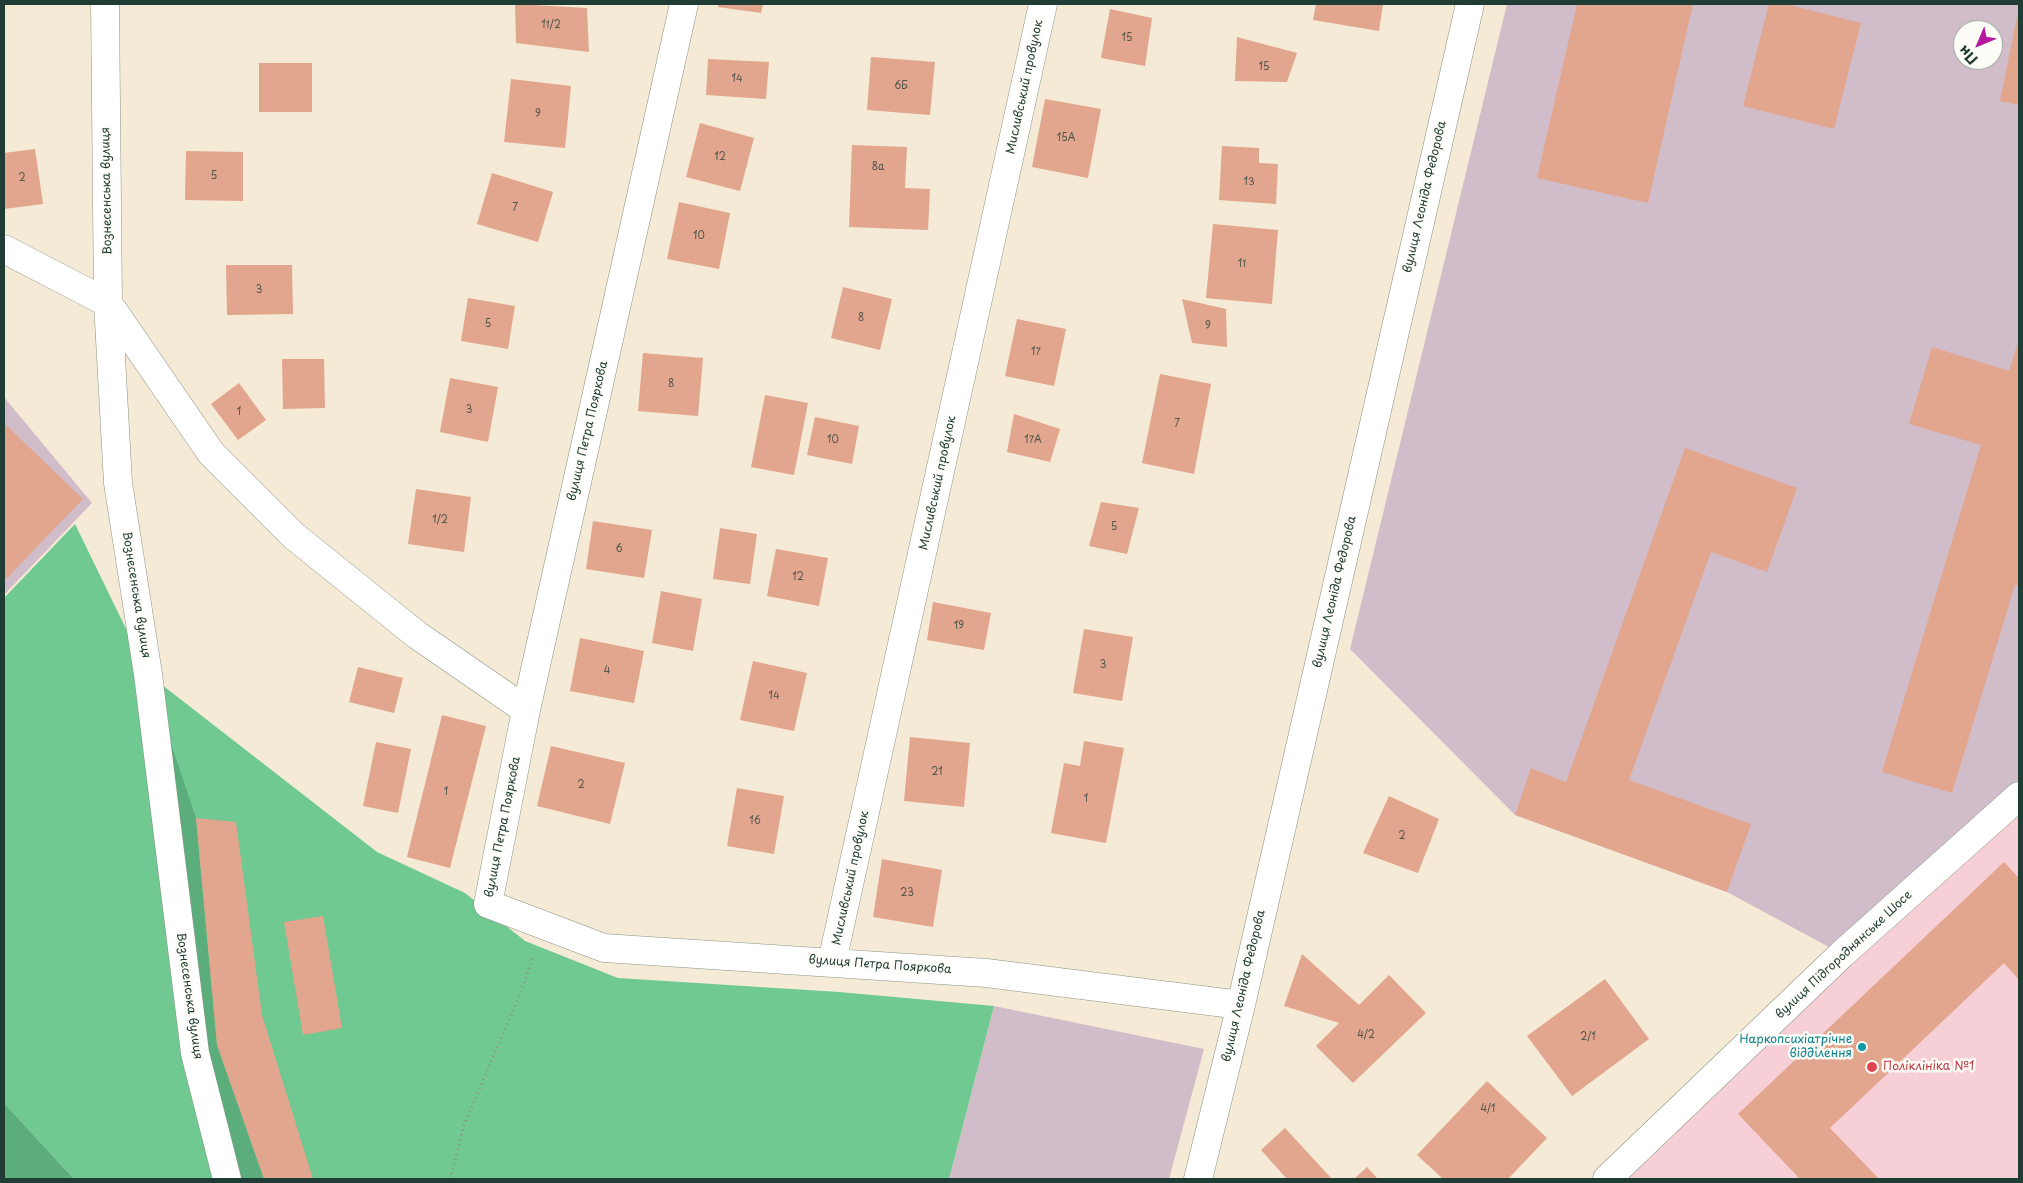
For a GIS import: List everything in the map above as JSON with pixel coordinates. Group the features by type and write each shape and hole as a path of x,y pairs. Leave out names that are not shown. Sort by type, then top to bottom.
{"street":[{"name":"Вознесенська вулиця","path":"105,4 108,303 118,483 148,674 195,1053 227,1179"},
{"name":"вулиця Петра Пояркова","path":"684,4 526,710 488,904 604,948 986,972 1241,1005"},
{"name":"Мисливський провулок","path":"832,962 1043,4"},
{"name":"вулиця Леоніда Федорова","path":"1198,1179 1241,1005 1470,4"},
{"path":"4,249 108,303 211,454 294,536 417,636 526,710"},
{"name":"вулиця Підгороднянське Шосе","path":"1607,1179 1842,954 2019,796"}],"path":[{"path":"450,1179 464,1125 519,996 545,927"}],"shaded area":[{"path":"1507,4 2019,4 2019,796 1842,954 1727,892 1515,815 1350,649"},
{"path":"4,397 92,503 4,595"},
{"name":"Поліклініка №1","path":"2019,796 2019,1179 1607,1179"},
{"path":"994,1006 1204,1049 1169,1179 949,1179"}],"green space":[{"path":"75,524 148,674 377,852 465,893 525,941 618,978 839,992 994,1006 949,1179 74,1179 4,1103 4,598"},
{"path":"170,741 196,818 217,1045 264,1179 227,1179 195,1053"},
{"path":"4,1103 74,1179 4,1179"}],"building":[{"path":"515,4 587,8 589,52 516,43"},
{"path":"718,4 763,4 761,13 718,7"},
{"path":"1316,4 1383,4 1379,31 1313,20"},
{"path":"1577,4 1693,4 1648,203 1537,178"},
{"path":"1769,4 1786,4 1861,23 1834,129 1743,106"},
{"path":"1110,9 1152,18 1145,66 1101,58"},
{"path":"2019,12 2019,105 2000,101"},
{"path":"1237,37 1297,53 1287,82 1235,81"},
{"path":"871,57 935,62 930,115 867,110"},
{"path":"708,59 769,62 766,99 706,95"},
{"path":"259,63 312,63 312,112 259,112"},
{"path":"511,79 571,86 565,148 504,142"},
{"path":"1045,99 1101,109 1088,178 1032,167"},
{"path":"700,123 754,138 740,191 686,177"},
{"path":"852,145 907,147 905,188 930,189 928,230 849,227"},
{"path":"1222,146 1259,148 1259,163 1278,164 1276,204 1219,200"},
{"path":"35,149 43,204 4,209 4,153"},
{"path":"186,151 243,152 243,201 185,200"},
{"path":"492,173 553,192 538,242 477,224"},
{"path":"679,202 730,213 719,269 667,259"},
{"path":"1213,224 1278,230 1272,304 1206,298"},
{"path":"226,265 292,265 293,314 227,315"},
{"path":"843,287 892,299 880,350 831,338"},
{"path":"468,298 515,306 508,349 461,341"},
{"path":"1182,299 1226,309 1227,347 1192,343"},
{"path":"1017,319 1066,329 1054,386 1005,376"},
{"path":"2019,339 2019,586 2015,585 1952,793 1882,772 1981,445 1909,424 1932,347 2009,371"},
{"path":"643,353 703,358 698,416 638,411"},
{"path":"282,359 324,359 325,408 283,409"},
{"path":"1160,374 1211,384 1194,474 1142,463"},
{"path":"450,378 498,387 488,442 440,432"},
{"path":"239,383 266,420 238,440 211,404"},
{"path":"765,395 808,403 794,475 751,467"},
{"path":"1014,414 1060,429 1050,462 1007,452"},
{"path":"815,417 859,426 852,464 807,455"},
{"path":"4,423 83,499 4,581"},
{"path":"1685,448 1797,488 1767,572 1711,552 1629,780 1751,824 1727,892 1515,815 1531,768 1566,782"},
{"path":"416,489 471,497 464,552 408,544"},
{"path":"1101,502 1139,508 1127,554 1089,546"},
{"path":"593,521 652,530 644,578 586,569"},
{"path":"720,528 757,534 750,584 713,579"},
{"path":"776,549 828,558 819,606 767,596"},
{"path":"661,591 702,599 693,651 652,643"},
{"path":"933,602 991,613 984,650 927,640"},
{"path":"1084,629 1133,637 1122,701 1073,693"},
{"path":"580,638 644,651 634,703 570,691"},
{"path":"753,661 807,673 794,731 740,720"},
{"path":"358,667 403,678 394,713 349,702"},
{"path":"442,715 486,726 450,868 407,857"},
{"path":"910,737 970,743 964,807 904,801"},
{"path":"1084,741 1124,748 1106,843 1051,833 1064,763 1080,766"},
{"path":"376,742 411,749 398,813 363,806"},
{"path":"551,746 625,763 610,824 537,806"},
{"path":"737,788 784,796 774,854 727,846"},
{"path":"1389,796 1439,819 1418,873 1363,853"},
{"path":"196,818 236,822 262,1015 313,1179 264,1179 217,1045"},
{"path":"882,859 942,870 933,927 873,917"},
{"name":"Наркопсихіатрічне відділення","path":"2004,862 2019,878 2019,980 2004,963 1830,1128 1879,1179 1800,1179 1738,1114"},
{"path":"323,916 342,1028 303,1035 284,922"},
{"path":"1302,954 1359,1005 1389,975 1426,1013 1353,1083 1316,1046 1339,1023 1284,1006"},
{"path":"1605,979 1649,1039 1572,1096 1527,1036"},
{"path":"1487,1081 1547,1138 1508,1179 1443,1179 1417,1155"},
{"path":"1285,1128 1332,1179 1287,1179 1261,1150"},
{"path":"1367,1167 1378,1179 1354,1179"}],"place":[{"name":"Наркопсихіатрічне відділення","path":"1862,1047"},
{"name":"Поліклініка №1","path":"1872,1067"}]}
